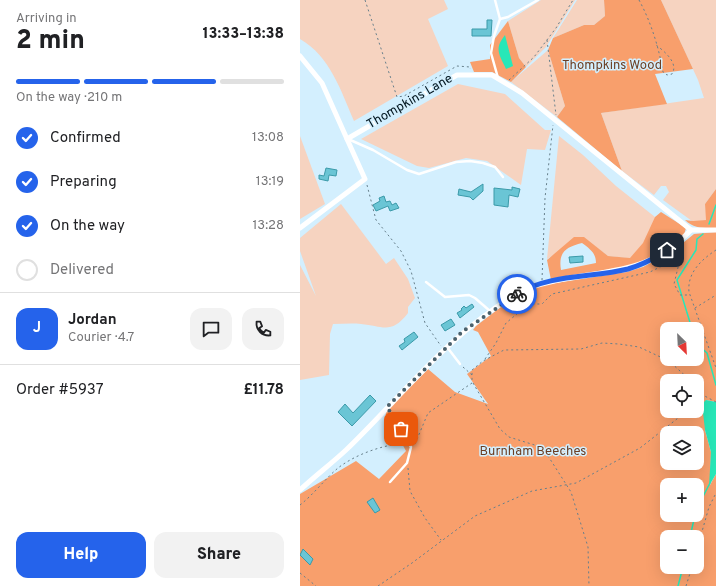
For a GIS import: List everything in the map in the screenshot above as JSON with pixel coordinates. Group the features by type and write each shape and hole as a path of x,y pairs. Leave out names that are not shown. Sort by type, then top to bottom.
{"street":[{"path":"300,56 322,83 365,179 300,228"},
{"name":"Thompkins Lane","path":"348,139 457,75 492,75 522,93 691,230"},
{"path":"300,490 346,450 462,332 524,290 541,284 627,269 654,259 679,244 691,230 716,230"}],"lane":[{"path":"495,0 500,19 494,36 491,53 498,79"},
{"path":"500,19 508,17 538,0"},
{"path":"348,139 373,150 407,170 419,174 456,162 470,161 483,162 495,167 503,177"},
{"path":"426,282 445,297 463,294 472,296 490,312"},
{"path":"445,349 460,364"},
{"path":"387,407 411,447 407,463 390,482"}],"path":[{"path":"365,0 397,97 404,96 457,66 470,67 472,75"},
{"path":"505,83 534,58 573,0"},
{"path":"639,0 656,45 663,72 667,75 672,74 674,66 666,52 656,45"},
{"path":"547,40 556,115"},
{"path":"541,284 545,198 554,120"},
{"path":"365,179 376,220 401,251 411,272 425,324 445,349"},
{"path":"679,244 682,251 674,284 682,295 690,294"},
{"path":"716,250 697,267 688,281 690,294 716,368"},
{"path":"484,361 496,343 506,323 529,304 542,304 552,294 650,272 664,265 682,251"},
{"path":"695,308 716,295"},
{"path":"589,586 588,547 575,504 566,484 541,447 509,437 500,429 472,382 472,370 484,361 504,350 581,348 602,343 639,347 669,361 683,374"},
{"path":"460,364 472,375"},
{"path":"413,449 428,414 472,382"},
{"path":"704,396 716,402"},
{"path":"378,586 476,516 532,491 576,483 640,448 677,418"},
{"path":"300,505 313,495 338,468 352,459 374,450 416,442"},
{"path":"407,463 410,491 425,518 441,540"},
{"path":"702,530 709,507 716,493"},
{"path":"300,573 316,586"},
{"path":"686,586 690,574"}],"shaded area":[{"path":"300,0 444,0 448,9 428,19 448,66 354,121 339,86 327,65 310,46 300,39"},
{"path":"541,0 575,0 546,47 526,67 519,58 508,21"},
{"path":"577,0 604,0 605,16 594,25 584,25 553,38"},
{"path":"661,0 716,0 716,189 705,204 707,220 694,222 716,228 690,224 692,221 663,200 669,192 666,186 661,186 654,195 622,171 601,113 704,98 698,80"},
{"path":"505,35 513,66 506,69 499,52 500,44"},
{"path":"548,50 565,106 557,117 511,82"},
{"path":"458,84 505,94 545,130 551,130 545,150 527,149 521,185 487,161 466,158 429,168 417,166 361,139"},
{"path":"300,136 325,204 300,219"},
{"path":"559,136 583,155 616,186 655,217 659,216 638,264 627,258 608,256 583,237 547,259"},
{"path":"341,204 386,264 394,258 408,279 415,298 408,307 408,313 402,320 391,327 386,328 358,324 333,324 330,334 329,375 300,380 300,265 316,296 300,251 300,238"},
{"path":"706,400 716,402 716,474 709,486 711,452 705,430 704,402"}],"green space":[{"name":"Thompkins Wood","path":"604,0 661,0 693,69 655,74 667,104 601,113 622,171 557,117 565,106 548,50 553,38 584,25 594,25 605,16"},
{"path":"508,21 519,58 526,67 511,82 492,72 474,72 470,62 490,59 490,45"},
{"path":"716,189 716,228 703,228 688,223 685,220 706,220 705,204"},
{"path":"661,212 686,228 684,235 665,251 638,264 551,280 547,260 574,237 584,237 608,256 630,258 643,243 655,217","holes":["582,243 594,254 596,263 561,270 560,264 564,251 572,246"]},
{"name":"Burnham Beeches","path":"716,232 716,402 706,400 705,430 711,452 710,485 716,474 716,586 300,586 300,494 356,461 379,479 406,451 385,412 428,369 455,392 488,404 467,374 491,356 478,332 473,330 476,326 518,294 543,285 627,272 643,267 673,251 694,234"}],"building":[{"path":"487,20 492,20 491,36 472,36 472,29 487,29"},
{"path":"326,168 337,170 336,176 329,175 328,181 319,179 319,175 324,176"},
{"path":"483,184 483,191 473,200 470,197 458,195 459,189 471,192"},
{"path":"512,187 520,189 518,197 509,195 508,207 494,205 494,188 512,190"},
{"path":"384,196 386,202 390,201 392,205 396,203 399,208 390,211 388,206 376,211 373,205 380,201 379,198"},
{"path":"583,256 583,262 570,263 569,257"},
{"path":"472,304 474,307 460,318 457,313 462,310 461,309 464,306 466,308"},
{"path":"451,319 455,325 445,331 441,325"},
{"path":"414,332 418,337 402,350 399,346 405,342 404,339"},
{"path":"370,395 376,401 352,426 338,412 345,404 353,413"},
{"path":"373,498 380,510 375,513 367,502"},
{"path":"303,549 313,559 310,565 300,555"}],"waterway":[{"path":"709,224 716,205"},
{"path":"690,322 677,280 696,250 697,239 703,234"},
{"path":"704,350 707,353 716,385"},
{"path":"704,495 710,483"},
{"path":"692,530 693,522"},
{"path":"678,586 681,574"}],"way so far":[{"path":"401,429 387,407 413,379 462,332 506,300 517,294"}],"route":[{"path":"517,294 541,284 601,272 627,269 654,259 667,250"}]}
